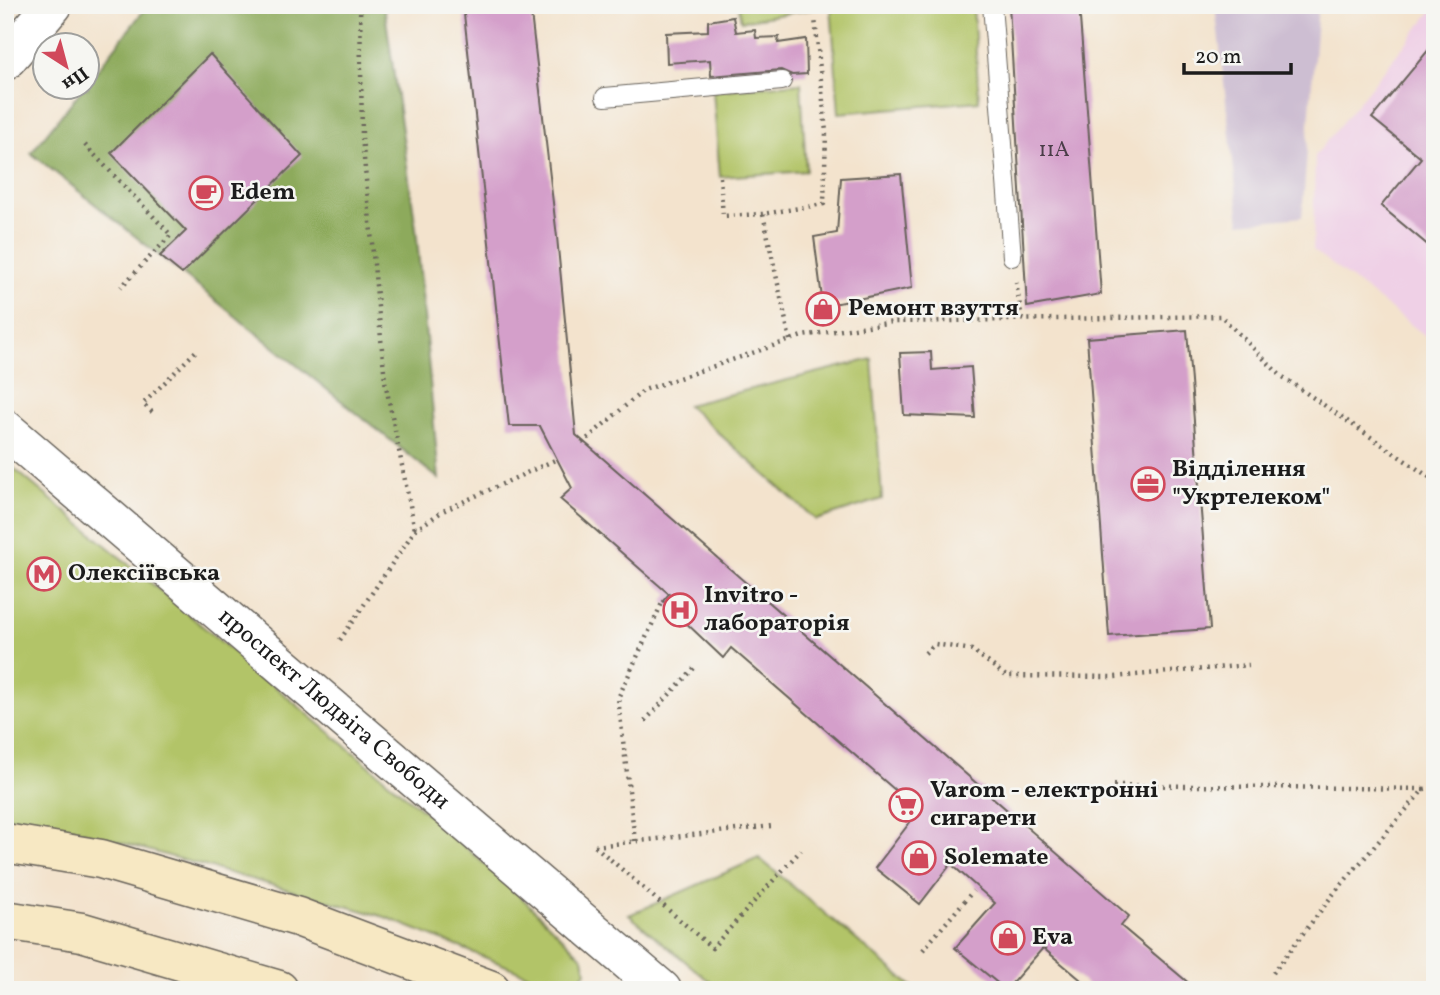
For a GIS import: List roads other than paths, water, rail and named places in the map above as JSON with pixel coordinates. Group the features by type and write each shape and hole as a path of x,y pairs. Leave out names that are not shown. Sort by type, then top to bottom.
{"main road":[{"path":"5,843 101,859 298,917 491,990"},
{"path":"5,920 82,932 279,990"}],"street":[{"path":"5,61 53,5"},
{"name":"проспект Людвіга Свободи","path":"5,429 662,990"}],"lane":[{"path":"992,5 1012,257"},
{"path":"604,97 782,81"}],"place":[{"name":"Edem","path":"206,193"},
{"name":"Ремонт взуття","path":"823,309"},
{"name":"Відділення \"Укртелеком\"","path":"1148,484"},
{"name":"Олексіївська","path":"44,574"},
{"name":"Invitro - лабораторія","path":"680,610"},
{"name":"Varom - електронні сигарети","path":"906,805"},
{"name":"Solemate","path":"919,858"},
{"name":"Eva","path":"1008,938"}]}
